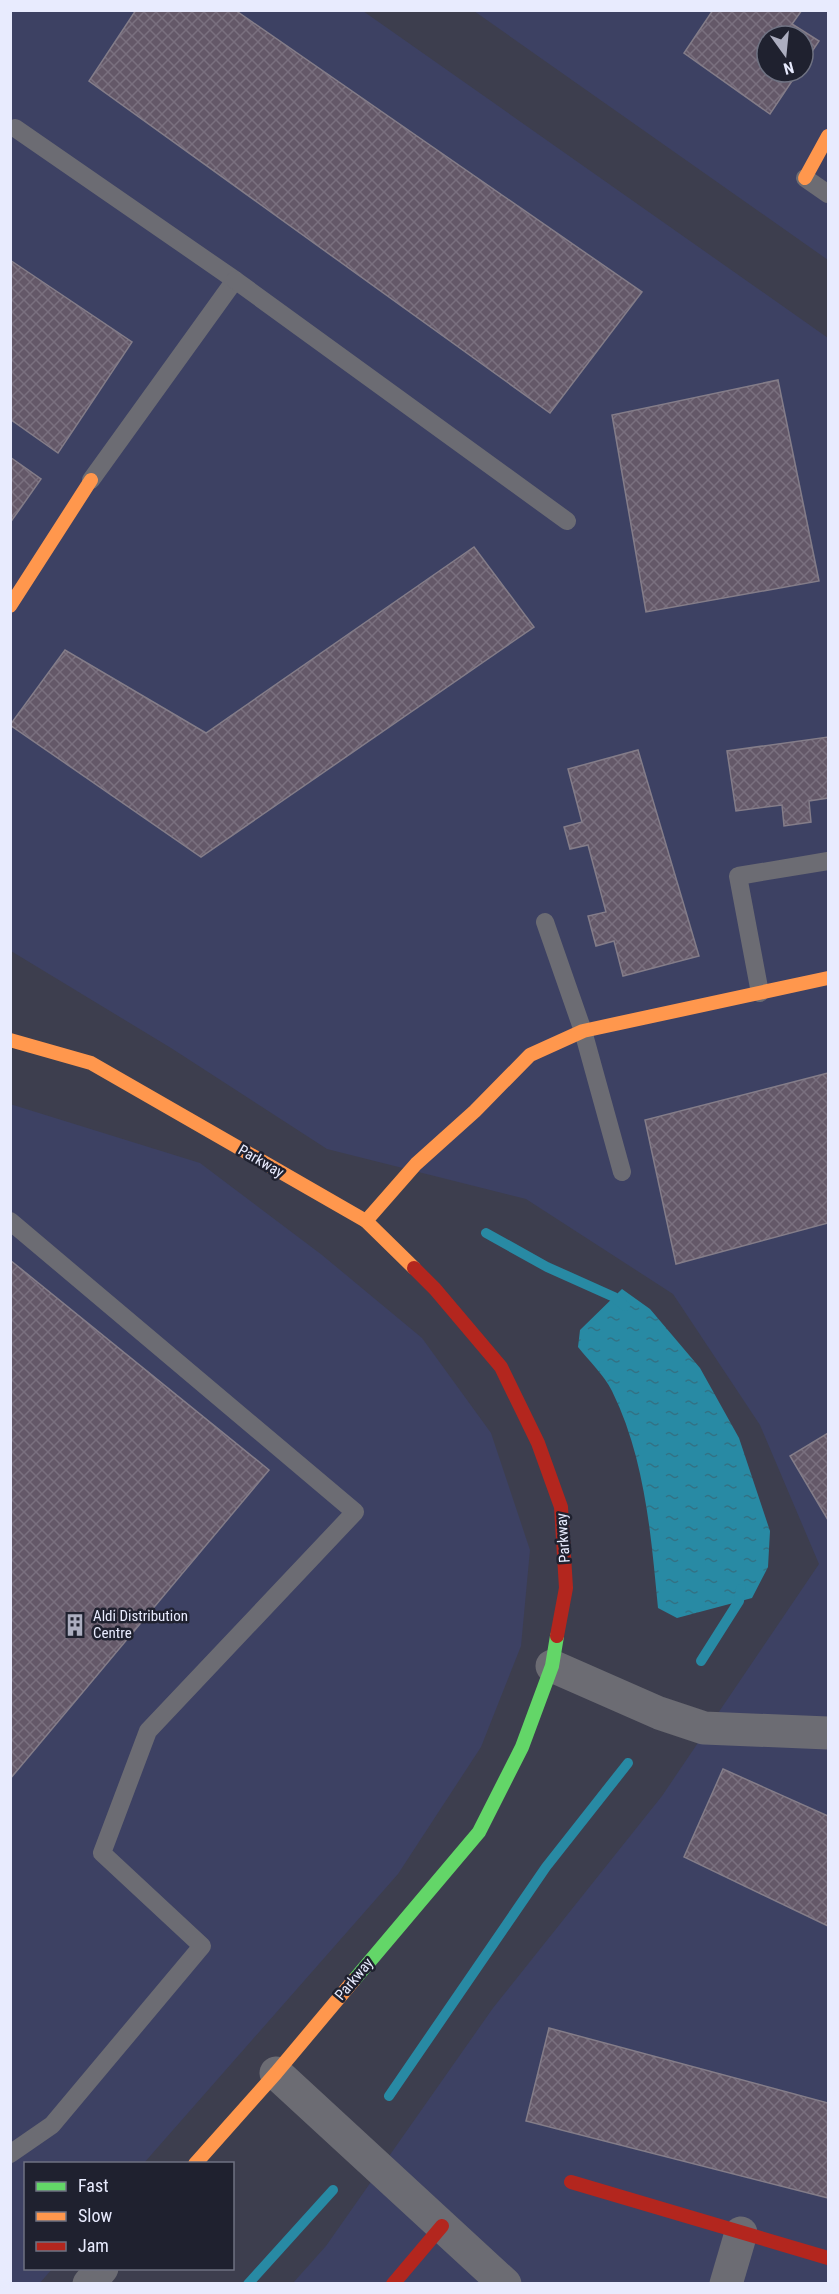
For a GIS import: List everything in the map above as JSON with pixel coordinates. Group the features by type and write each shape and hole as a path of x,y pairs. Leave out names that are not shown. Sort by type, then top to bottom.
{"street":[{"path":"805,178 828,136"},
{"path":"10,606 91,480"},
{"path":"366,1221 416,1164 474,1111 530,1054 583,1031 828,978"},
{"name":"Parkway","path":"10,1040 92,1063 366,1221 435,1289 501,1367 538,1443 561,1507 566,1588 552,1666 522,1747 479,1832 276,2073 196,2162"},
{"path":"552,1666 658,1713 704,1728 828,1733"},
{"path":"276,2073 505,2283"},
{"path":"571,2182 828,2258"},
{"path":"393,2283 442,2226"},
{"path":"726,2283 741,2232"},
{"path":"89,2283 100,2270"}],"lane":[{"path":"15,128 235,280 567,521"},
{"path":"805,178 828,194"},
{"path":"91,480 235,280"},
{"path":"760,993 738,876 828,861"},
{"path":"545,922 583,1031 622,1172"},
{"path":"10,1221 355,1512 148,1731 102,1853 202,1946 52,2126 10,2154"}],"shaded area":[{"path":"10,11 363,11 828,338 828,2283 293,2283 326,2246 493,2008 662,1796 819,1564 760,1425 673,1294 526,1199 327,1149 171,1048 11,951"},
{"path":"474,11 828,11 828,260"},
{"name":"Aldi Distribution Centre","path":"10,1104 200,1163 322,1255 422,1338 491,1433 530,1550 521,1646 481,1747 398,1874 145,2162 24,2162 24,2270 51,2270 39,2284 10,2283"}],"water":[{"path":"622,1289 650,1309 700,1368 739,1438 770,1531 768,1567 752,1598 677,1618 658,1608 645,1497 632,1443 609,1385 578,1347 580,1330"}],"building":[{"path":"136,10 235,10 642,292 550,413 89,81"},
{"path":"713,10 802,10 792,24 755,24 755,84 790,84 770,114 684,53"},
{"path":"10,260 132,342 58,453 10,419"},
{"path":"778,380 819,581 646,612 612,415"},
{"path":"10,457 41,479 10,523"},
{"path":"474,547 534,627 201,857 10,725 65,650 206,733"},
{"path":"828,737 828,798 809,801 811,822 784,826 782,805 736,811 727,751"},
{"path":"638,750 699,956 623,976 614,941 596,946 588,916 606,912 588,845 570,849 564,827 582,822 568,769"},
{"path":"828,1073 828,1223 676,1264 645,1120"},
{"name":"Aldi Distribution Centre","path":"10,1260 269,1470 10,1779"},
{"path":"828,1433 828,1520 790,1456"},
{"path":"723,1769 828,1816 828,1926 684,1857"},
{"path":"549,2028 828,2103 828,2198 526,2121"}],"waterway":[{"path":"486,1233 547,1267 614,1297 625,1306"},
{"path":"701,1661 739,1601 741,1589"},
{"path":"389,2096 546,1867 628,1763"},
{"path":"248,2284 333,2190"}],"traffic: fast":[{"path":"354,1980 479,1832 522,1747 552,1666 557,1636"}],"traffic: slow":[{"path":"805,178 828,136"},
{"path":"10,606 91,480"},
{"path":"366,1221 416,1164 475,1111 530,1055 583,1031 828,978"},
{"path":"10,1040 91,1063 366,1221 414,1268"},
{"path":"197,2162 354,1980"}],"traffic: jam":[{"path":"414,1268 435,1289 501,1367 538,1443 561,1507 566,1588 557,1636"},
{"path":"571,2182 828,2258"},
{"path":"393,2284 442,2226"}],"place":[{"name":"Aldi Distribution Centre","path":"75,1625"}]}
